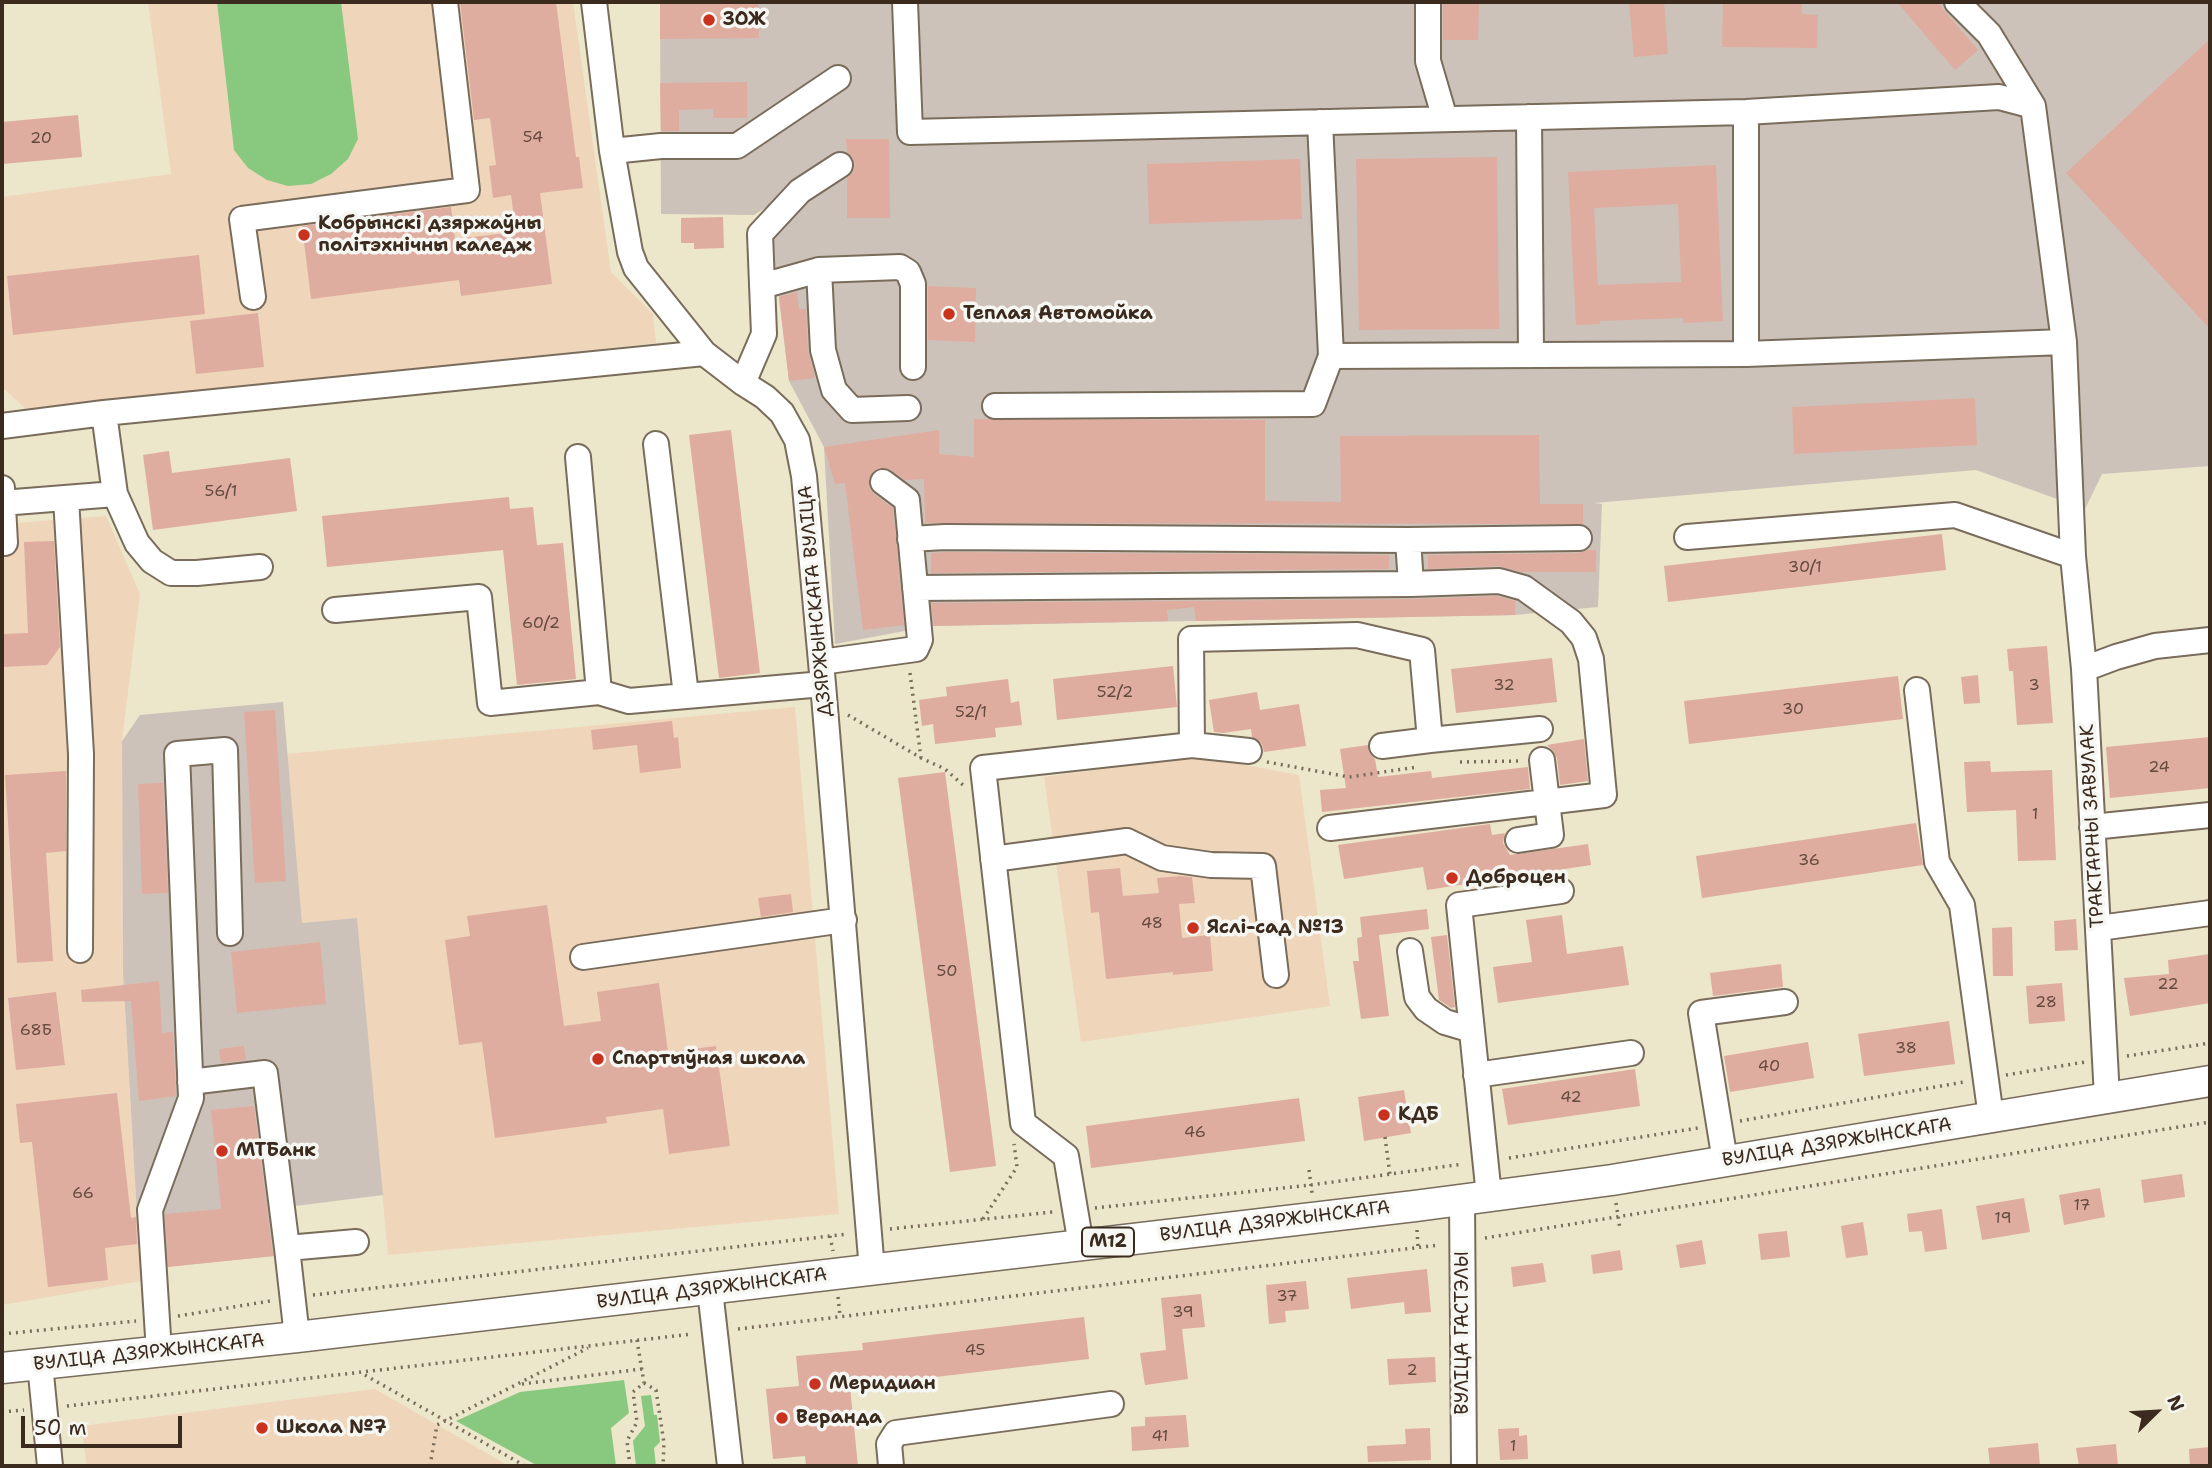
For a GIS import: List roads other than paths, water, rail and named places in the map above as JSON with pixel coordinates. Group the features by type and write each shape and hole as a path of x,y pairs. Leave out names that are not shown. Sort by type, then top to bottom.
{"main road":[{"name":"ВУЛІЦА ДЗЯРЖЫНСКАГА","path":"2,1368 710,1290 1475,1198 1612,1180 2210,1081"}],"street":[{"path":"253,297 242,219 467,190 445,2"},
{"name":"ДЗЯРЖЫНСКАГА ВУЛІЦА","path":"594,2 612,151 630,252 636,268 704,353 765,397 782,413 797,440 804,476 823,682 872,1270"},
{"path":"905,2 910,132 1746,112 1999,97 2033,106"},
{"path":"1428,2 1428,61 1445,119"},
{"path":"1957,2 1989,34 2033,106"},
{"path":"612,151 661,145 737,146 838,78"},
{"name":"ТРАКТАРНЫ ЗАВУЛАК","path":"2033,106 2064,342 2073,556 2084,670 2107,1097"},
{"path":"1746,112 1746,354"},
{"path":"1529,117 1531,354"},
{"path":"995,406 1313,404 1331,356 1320,122"},
{"path":"743,383 764,334 760,234 800,191 840,165"},
{"path":"762,285 819,270 900,267 908,272 913,284 913,367"},
{"path":"819,270 823,350 834,390 852,410 908,408"},
{"path":"1331,356 1746,354 2064,342"},
{"path":"2,426 104,413 704,353"},
{"path":"104,413 115,494 137,543 152,561 171,573 260,567"},
{"path":"656,444 686,695"},
{"path":"578,457 599,692"},
{"path":"335,610 479,597 490,703 599,692 629,701 823,682 916,649 920,640 907,500 883,482"},
{"path":"5,543 2,497 66,498 115,494"},
{"path":"66,498 81,754 80,950"},
{"path":"1687,537 1955,515 2073,556"},
{"path":"910,539 1579,538"},
{"path":"1408,540 1411,584"},
{"path":"915,588 1499,581 1524,588 1571,621 1584,638 1594,678 1604,795 1330,828"},
{"path":"1192,745 1191,639 1357,635 1422,650 1430,740"},
{"path":"2084,670 2155,646 2210,640"},
{"path":"1917,690 1937,862 1962,905 1991,1117"},
{"path":"1382,746 1540,729"},
{"path":"1080,1245 1077,1210 1066,1156 1023,1123 983,768 1192,745 1249,751"},
{"path":"159,1352 149,1210 191,1098 177,754 225,750 230,933"},
{"path":"1518,839 1551,835 1542,760"},
{"path":"2092,827 2210,815"},
{"path":"993,859 1127,841 1162,858 1211,865 1264,866 1276,975"},
{"name":"ВУЛІЦА ГАСТЭЛЫ","path":"1464,1466 1462,1241 1475,1198 1476,1075 1459,905 1561,891"},
{"path":"2099,929 2210,913"},
{"path":"583,957 844,920"},
{"path":"1410,951 1417,997 1426,1009 1446,1022 1472,1030"},
{"path":"1725,1161 1701,1013 1785,1002"},
{"path":"1476,1075 1631,1053"},
{"path":"190,1082 265,1073 297,1337"},
{"path":"287,1248 356,1242"},
{"path":"710,1290 730,1466"},
{"path":"40,1364 50,1466"},
{"path":"891,1466 889,1444 896,1433 1111,1404"}],"place":[{"name":"ЗОЖ","path":"709,20"},
{"name":"Кобрынскі дзяржаўны політэхнічны каледж","path":"304,235"},
{"name":"Теплая Автомойка","path":"949,314"},
{"name":"Доброцен","path":"1452,878"},
{"name":"Яслі-сад №13","path":"1193,928"},
{"name":"Спартыўная школа","path":"598,1059"},
{"name":"КДБ","path":"1384,1115"},
{"name":"МТБанк","path":"222,1151"},
{"name":"Меридиан","path":"815,1384"},
{"name":"Веранда","path":"782,1418"},
{"name":"Школа №7","path":"262,1428"}]}
